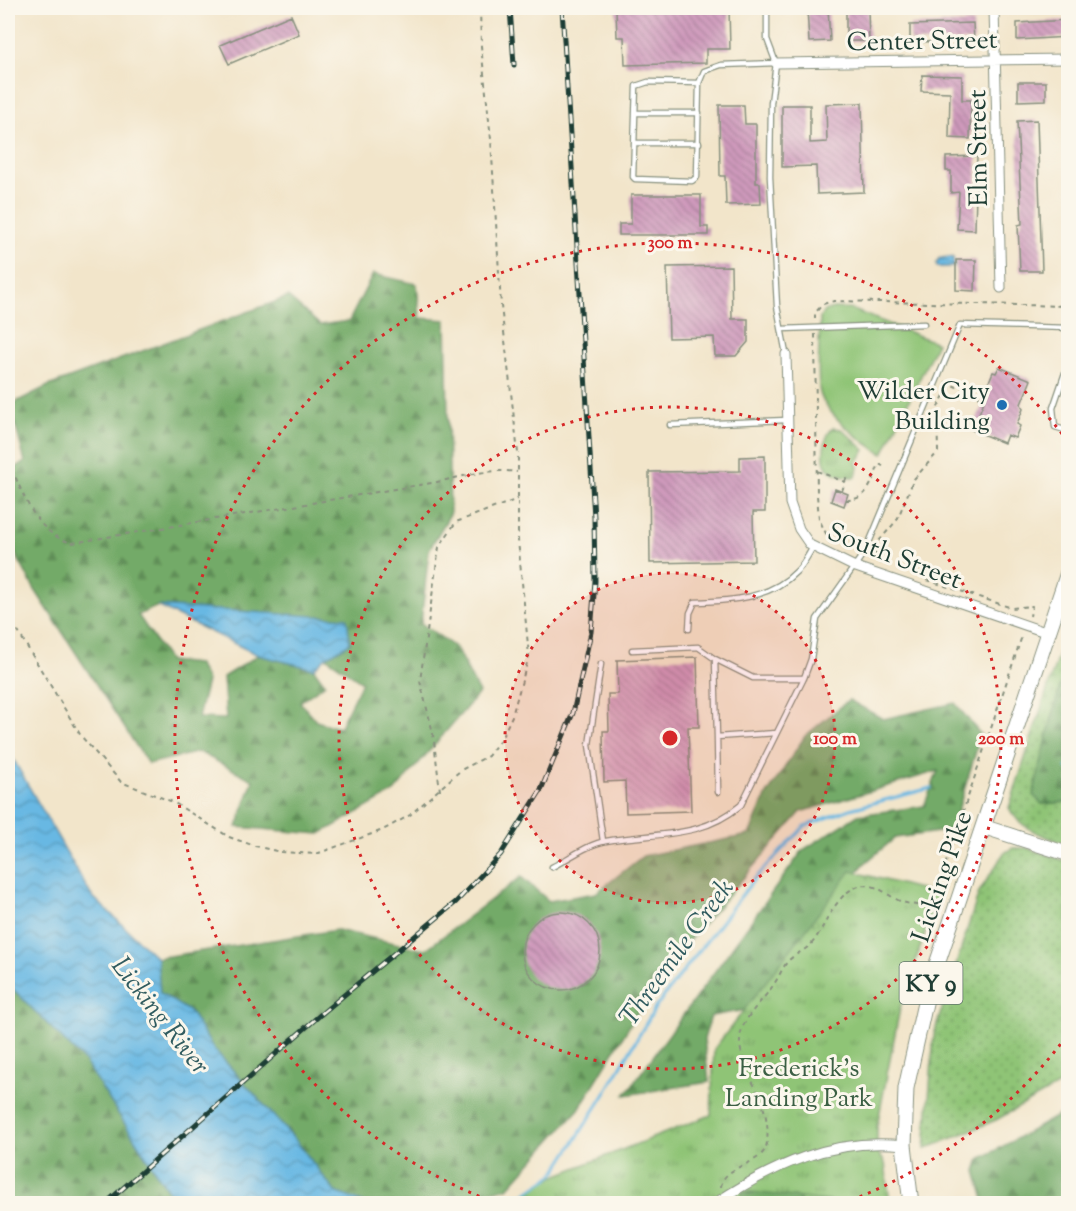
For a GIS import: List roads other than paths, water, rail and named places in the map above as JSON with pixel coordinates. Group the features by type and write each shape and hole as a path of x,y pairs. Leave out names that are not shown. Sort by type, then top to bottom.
{"main road":[{"name":"Licking Pike","path":"911,1203 904,1145 906,1088 927,994 1068,573"},
{"path":"984,827 1068,855"}],"street":[{"name":"Elm Street","path":"994,8 1001,288"},
{"name":"Center Street","path":"777,63 1068,59"},
{"name":"South Street","path":"786,354 790,503 800,529 813,548 853,566 1048,633"},
{"path":"714,1203 780,1166 828,1148 870,1142 904,1145"}],"lane":[{"path":"767,8 767,39 777,63 771,103 770,177 777,306 786,354"},
{"path":"699,83 641,83 636,86 633,177 692,181 697,177 699,83 704,71 721,64 777,63"},
{"path":"635,113 699,113"},
{"path":"634,143 699,143"},
{"path":"782,329 924,324"},
{"path":"552,867 603,841 704,829 724,819 741,805 804,678 811,658 817,619 866,550 960,325 1068,328"},
{"path":"1068,364 1053,408 1055,427 1068,431"},
{"path":"670,424 787,420"},
{"path":"689,629 690,613 695,602 744,599 765,592 795,573 813,548"},
{"path":"632,650 698,647 715,660 753,678 804,678"},
{"path":"715,660 718,792"},
{"path":"601,664 589,745 603,841"},
{"path":"717,737 776,733"}],"water":[{"path":"953,257 954,267 936,265 939,258"},
{"path":"157,606 347,618 350,643 326,657 314,669 258,655"},
{"name":"Licking River","path":"8,750 91,895 157,958 160,993 190,1012 213,1048 298,1143 335,1192 364,1203 176,1203 85,1062 8,984"}],"waterway":[{"name":"Threemile Creek","path":"504,1204 514,1201 554,1174 606,1092 655,1008 755,878 805,826 850,809 931,788"}],"railway":[{"path":"510,8 514,65"},
{"path":"105,1204 320,1015 456,902 501,854 541,790 573,713 591,632 595,581 594,517 562,8"}],"place":[{"name":"Wilder City Building","path":"1002,405"}],"park label":[{"name":"Frederick's Landing Park","path":"799,1082"}]}
